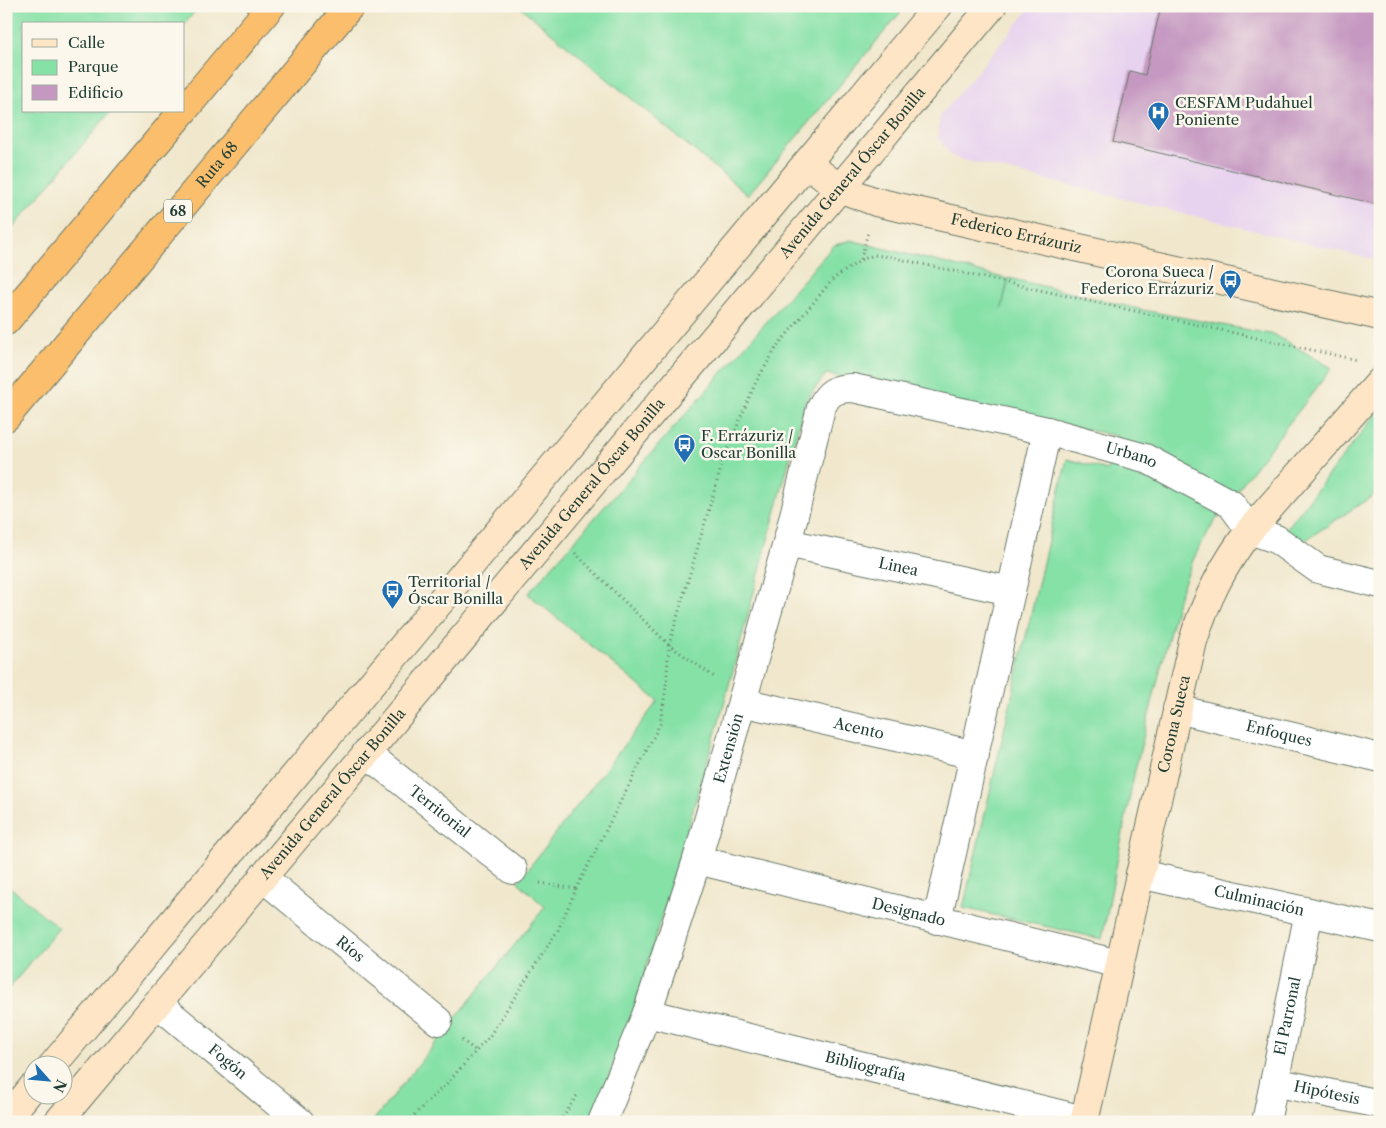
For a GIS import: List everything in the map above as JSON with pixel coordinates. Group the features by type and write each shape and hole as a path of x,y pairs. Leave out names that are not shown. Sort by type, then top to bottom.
{"highway":[{"path":"185,109 271,6"},
{"name":"Ruta 68","path":"6,416 350,6"},
{"path":"6,321 182,112"}],"main road":[{"path":"60,1056 938,6"},
{"name":"Avenida General Óscar Bonilla","path":"58,1122 992,6"},
{"name":"Federico Errázuriz","path":"807,163 839,188 876,202 1380,316"},
{"name":"Corona Sueca","path":"1084,1121 1202,611 1230,555 1380,382"},
{"path":"6,1120 22,1100"}],"street":[{"name":"Extensión","path":"602,1122 646,1013 696,860 787,543 825,400 831,392 840,388 853,388"},
{"name":"Urbano","path":"853,388 1047,431 1145,458 1232,504 1250,530"},
{"path":"938,920 1047,431"},
{"path":"1250,530 1276,539 1318,569 1380,584"},
{"name":"Linea","path":"787,543 1011,591"},
{"name":"Acento","path":"742,702 975,755"},
{"name":"Enfoques","path":"1178,710 1380,758"},
{"name":"Territorial","path":"366,753 513,870"},
{"name":"Designado","path":"696,860 1119,964"},
{"name":"Culminación","path":"1140,874 1380,928"},
{"name":"Ríos","path":"262,877 438,1021"},
{"name":"El Parronal","path":"1266,1122 1309,912"},
{"name":"Fogón","path":"157,1003 300,1122"},
{"name":"Bibliografía","path":"646,1013 1084,1121"},
{"name":"Hipótesis","path":"1274,1082 1380,1104"}],"path":[{"path":"552,531 669,645 717,679"}],"shaded area":[{"name":"CESFAM Pudahuel Poniente","path":"1032,6 1380,6 1380,261 950,155 938,137 940,116"}],"green space":[{"path":"6,6 199,6 185,24 185,22 22,22 22,112 110,112 6,236"},
{"path":"519,6 906,6 748,195"},
{"path":"850,240 1008,279 1001,311 1009,278 1143,310 1275,335 1332,368 1213,523 1194,558 1179,596 1135,770 1102,939 963,908 1067,459 1107,470 1117,436 826,374 805,402 722,711 632,1016 592,1122 372,1122 545,907 518,882 658,701 528,594 833,246"},
{"path":"1380,409 1380,491 1298,545 1284,532"},
{"path":"6,884 59,928 6,992"}],"building":[{"path":"1161,6 1380,6 1380,205 1113,142 1130,71 1145,75"}],"place":[{"name":"CESFAM Pudahuel Poniente","path":"1159,131"},
{"name":"Corona Sueca / Federico Errázuriz","path":"1230,300"},
{"name":"F. Errázuriz / Oscar Bonilla","path":"685,464"},
{"name":"Territorial / Óscar Bonilla","path":"392,610"}]}
